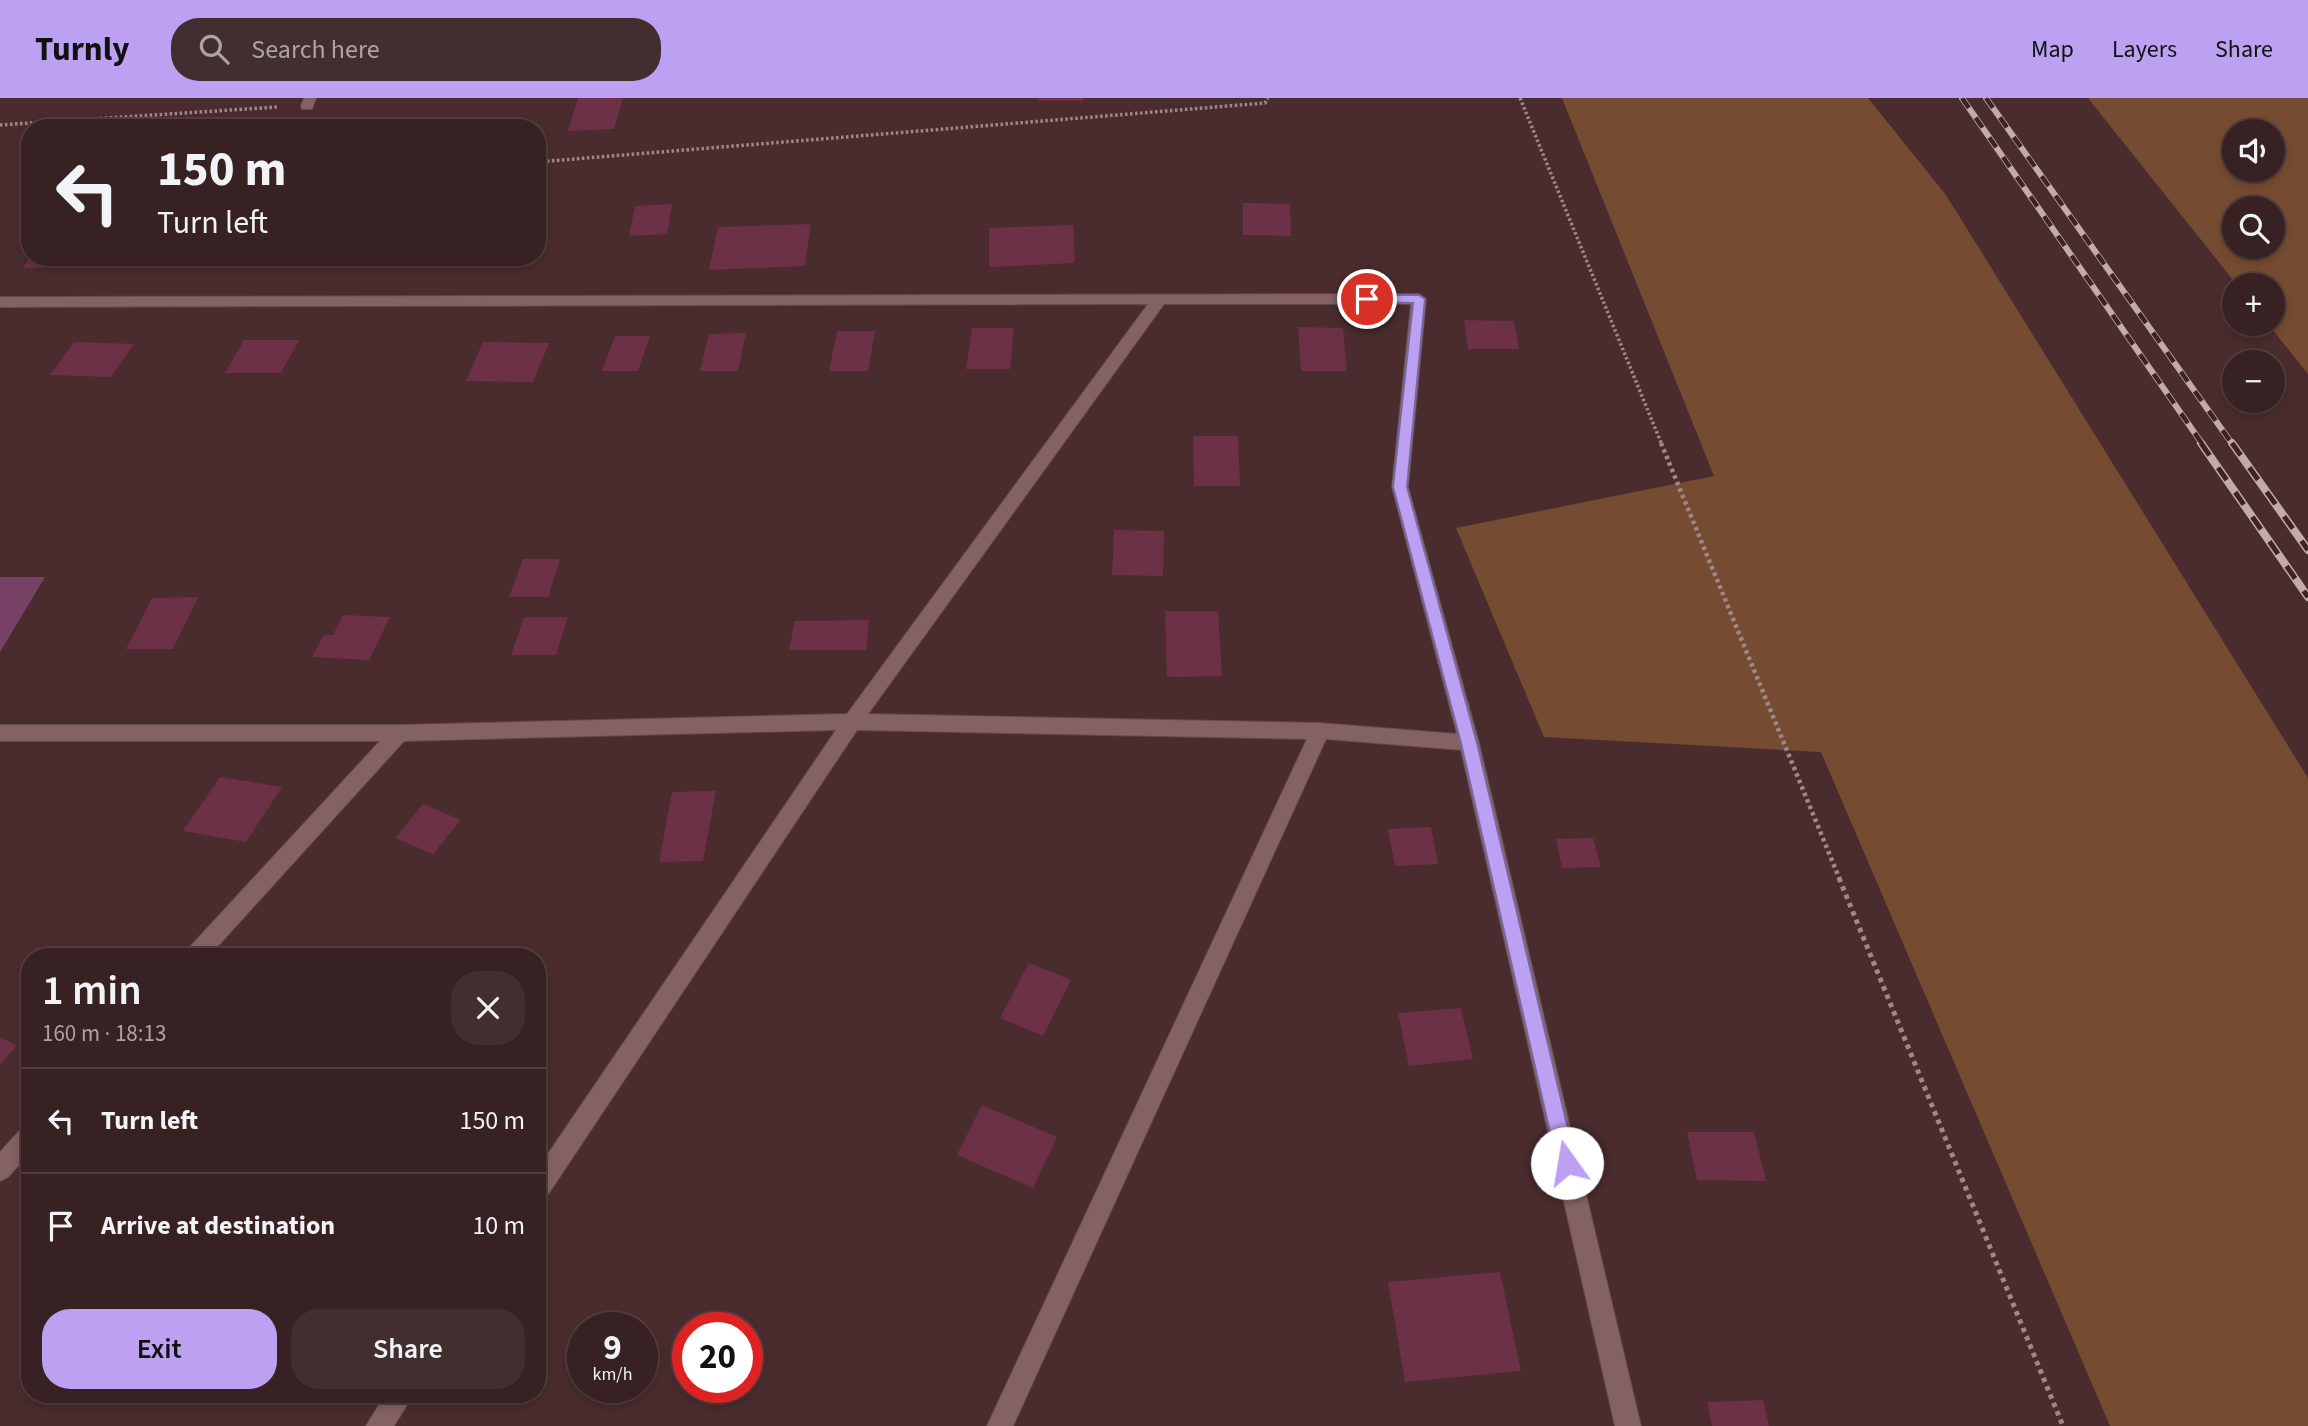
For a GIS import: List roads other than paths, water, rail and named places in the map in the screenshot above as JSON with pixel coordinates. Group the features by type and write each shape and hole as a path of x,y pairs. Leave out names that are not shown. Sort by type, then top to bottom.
{"lane":[{"path":"0,302 1419,299 1400,487 1469,743 1628,1426"},
{"path":"546,1178 852,722 1159,300"},
{"path":"0,733 399,733 852,722 1320,731 1469,743"},
{"path":"1000,1426 1320,731"},
{"path":"202,948 399,733"},
{"path":"0,1169 21,1146"},
{"path":"379,1426 395,1403"}],"railway":[{"path":"1962,98 2203,445"},
{"path":"1986,98 2233,445"},
{"path":"2201,443 2308,597"},
{"path":"2232,443 2308,550"}]}
